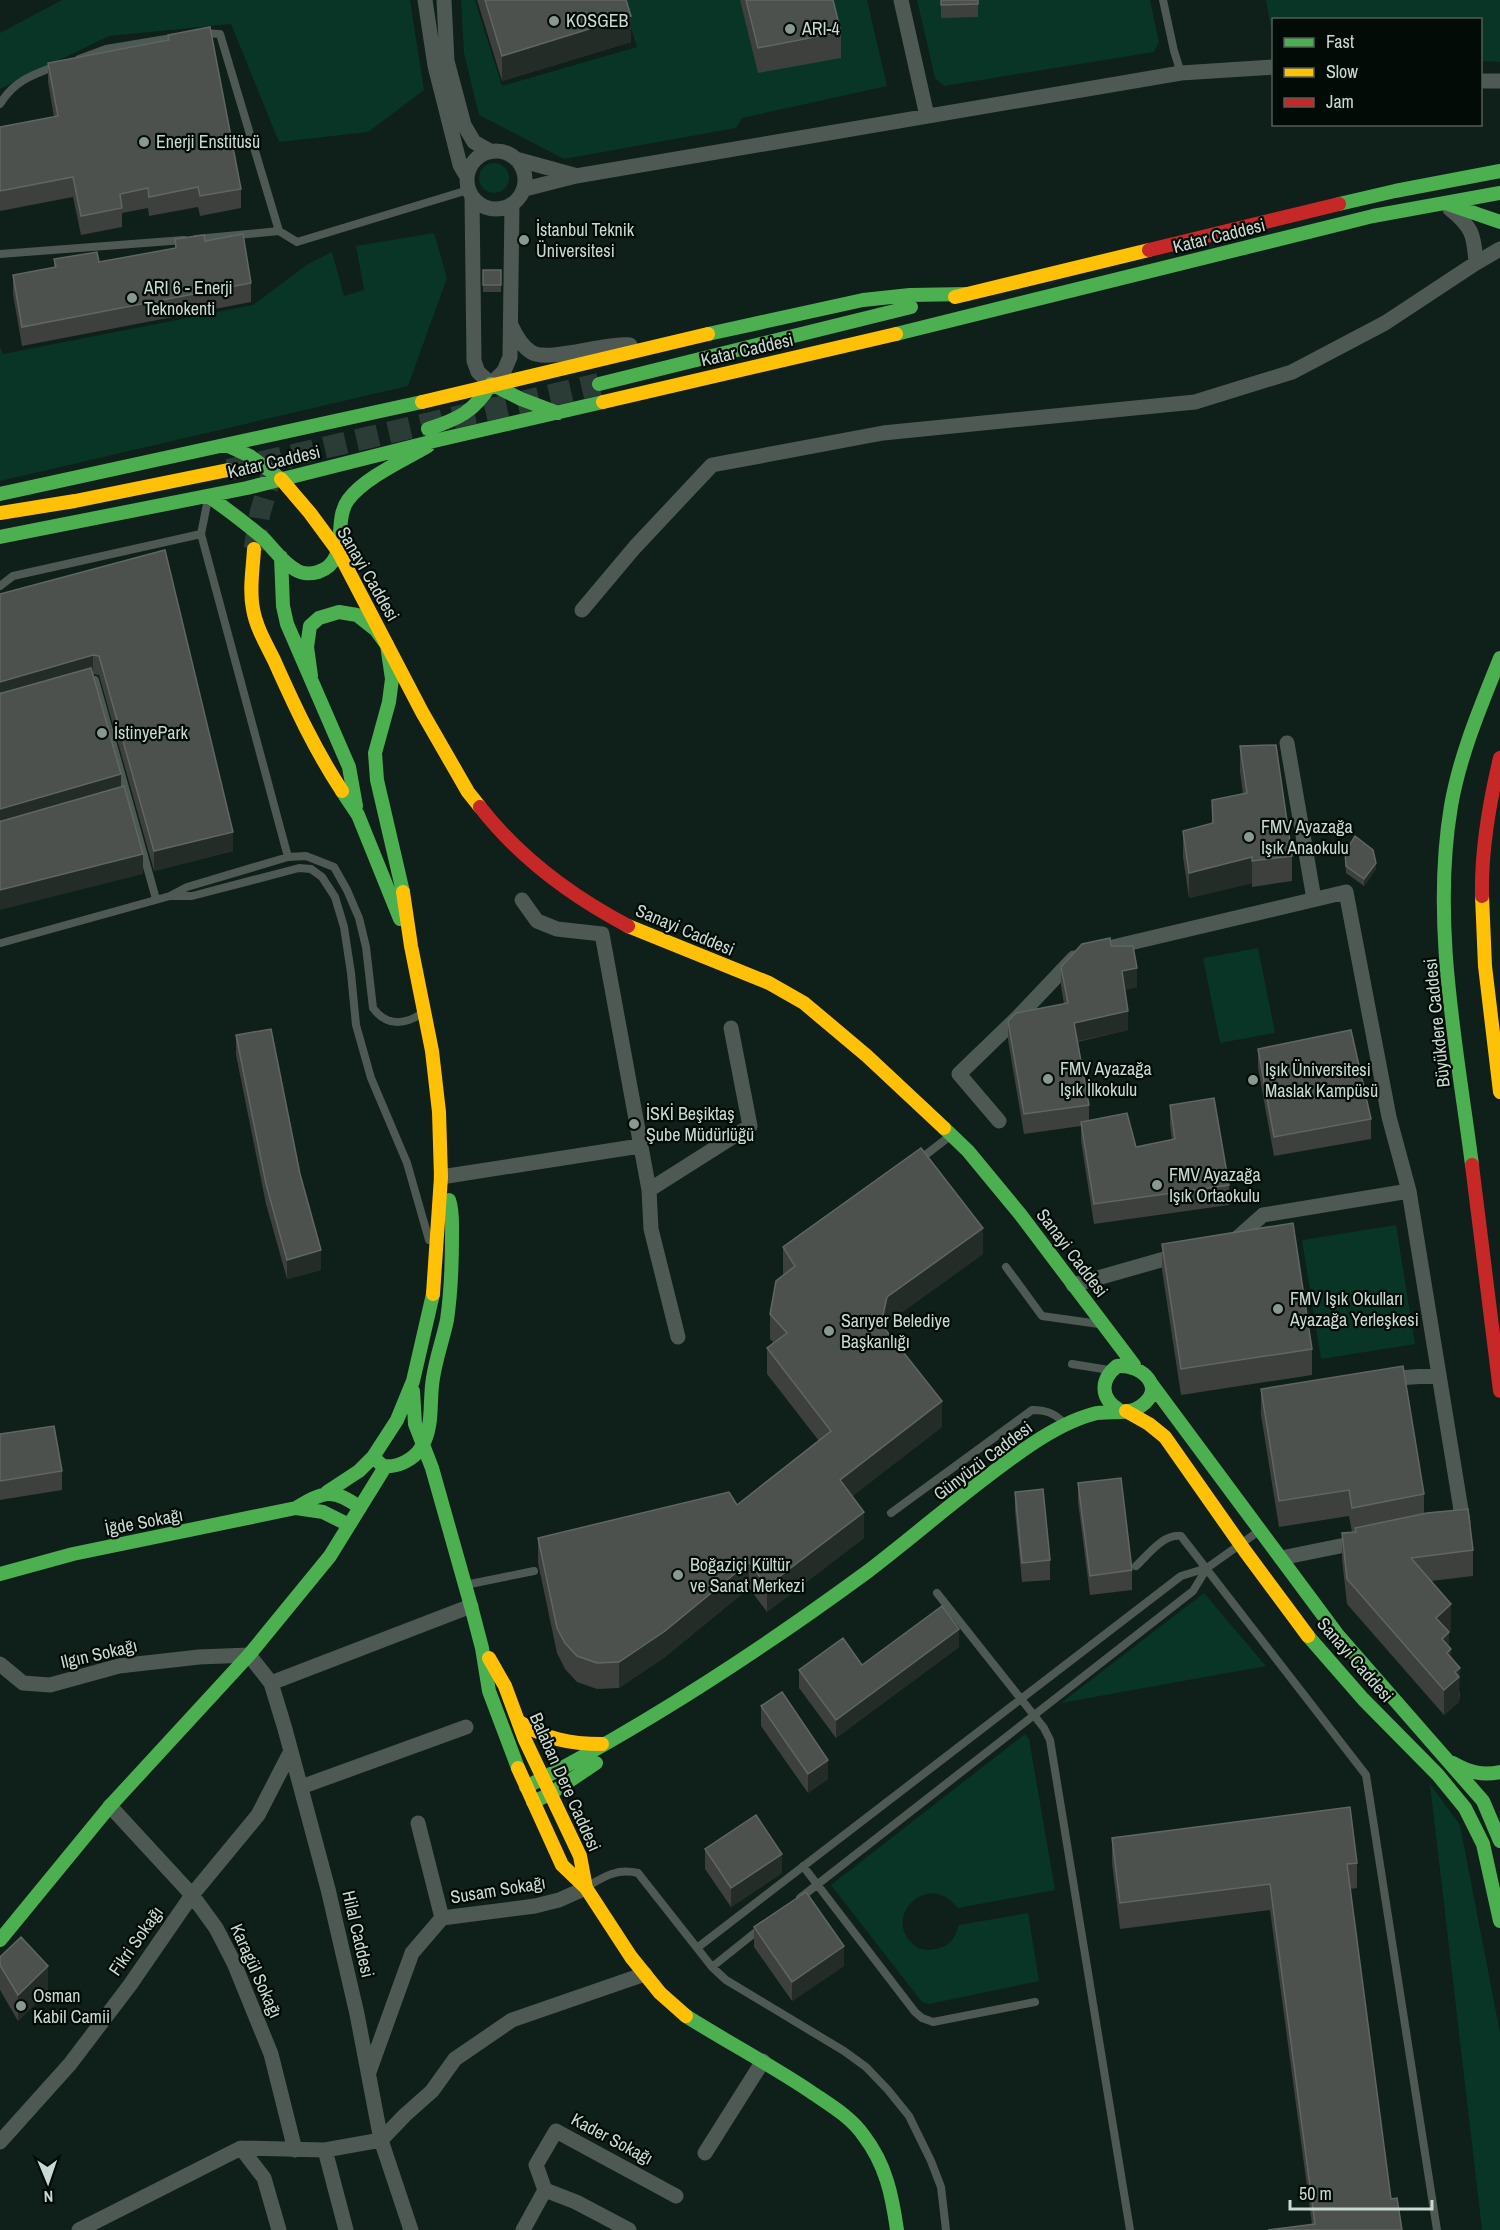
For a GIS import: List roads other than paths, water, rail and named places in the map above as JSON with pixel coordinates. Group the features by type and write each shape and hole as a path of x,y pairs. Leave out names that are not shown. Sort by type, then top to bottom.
{"main road":[{"name":"Katar Caddesi","path":"968,294 1384,194 1500,171"},
{"name":"Katar Caddesi","path":"0,537 208,496 917,329 1373,216 1500,192"},
{"path":"1443,203 1500,222"},
{"path":"0,494 422,402 491,384 862,300 910,295 968,294"},
{"path":"598,384 968,294"},
{"path":"491,384 558,413"},
{"path":"347,463 405,437 468,414 491,384"},
{"path":"208,496 266,540 297,572 316,573 327,568 335,559 342,512 349,499 388,470 438,440"},
{"name":"Sanayi Caddesi","path":"226,445 250,456 280,479 310,513 338,551 422,712 468,792 498,830 533,863 570,891 626,926 768,983 804,1002 867,1056 968,1151 1020,1214 1134,1365"},
{"name":"Katar Caddesi","path":"0,513 75,501 228,470"},
{"path":"254,549 251,593 258,626 292,701 322,759 358,815 411,946"},
{"path":"281,557 283,606 298,652 311,676 349,767 358,815"},
{"path":"296,1508 327,1492 359,1471 387,1438 397,1420 413,1381 432,1302 441,1177 439,1112 432,1051 411,946 406,903 395,848 377,780 375,753 389,702 392,678 387,645 375,630 357,615 339,612 319,618 310,626 307,647 311,676"},
{"name":"Büyükdere Caddesi","path":"1500,658 1476,717 1456,782 1446,862 1446,944 1451,997 1500,1391"},
{"path":"1500,758 1484,839 1480,893 1487,990 1498,1062 1500,1092"},
{"path":"373,1456 377,1463 385,1467 398,1465 417,1454 424,1444 433,1378 448,1311 452,1261 451,1205 441,1177"},
{"path":"1134,1365 1147,1374 1151,1389 1146,1402 1140,1407 1090,1415 1066,1425 1103,1384 1111,1370 1118,1366 1134,1365"},
{"name":"Balaban Dere Caddesi","path":"413,1381 415,1424 424,1444 471,1606 482,1648 489,1691 509,1749 562,1865 586,1888"},
{"name":"Sanayi Caddesi","path":"1150,1382 1337,1634 1483,1801 1500,1841"},
{"path":"1103,1384 1107,1400 1123,1411"},
{"name":"Sanayi Caddesi","path":"1123,1411 1149,1424 1165,1437 1240,1544 1328,1660 1358,1695 1457,1795 1474,1821 1480,1837 1488,1861 1500,1921"},
{"name":"Günyüzü Caddesi","path":"526,1787 606,1744 748,1658 853,1582 1034,1443 1066,1425"},
{"name":"Günyüzü Caddesi","path":"533,1802 550,1794 759,1663 1045,1450 1066,1425"},
{"path":"387,1438 407,1433 416,1436 424,1444"},
{"path":"0,1940 110,1806 249,1655 330,1556 385,1467"},
{"path":"327,1492 335,1492 347,1497 360,1508"},
{"path":"296,1508 323,1512 349,1526"},
{"name":"İğde Sokağı","path":"0,1574 125,1543 236,1523 296,1508"},
{"name":"Balaban Dere Caddesi","path":"482,1648 505,1686 543,1779 580,1856 586,1888"},
{"path":"518,1720 536,1733 560,1743 606,1744"},
{"path":"1447,1759 1470,1773 1489,1775 1500,1772"},
{"path":"586,1888 631,1957 660,1993 686,2016 841,2112 864,2135 880,2161 892,2192 897,2230"}],"street":[{"path":"425,0 435,66 460,165 469,187 483,206 490,208 512,204 525,189 576,176 1181,73 1272,68"},
{"path":"444,0 447,61 464,125 474,142 490,151"},
{"path":"901,0 927,116"},
{"path":"1482,81 1500,81"},
{"path":"512,204 510,357 504,371 491,384 478,372 474,361 469,187 474,160 490,151 509,153 522,167 525,189"},
{"path":"516,159 576,176"},
{"path":"1443,203 1466,223 1474,241 1476,262"},
{"path":"582,610 635,547 712,465 883,433 1195,402 1292,372 1385,323 1476,262 1500,249"},
{"path":"511,325 516,335 530,351 538,355 554,355 624,344 651,347"},
{"path":"1287,743 1314,899"},
{"path":"999,1121 959,1074 1077,955 1346,892 1389,1117 1409,1191 1463,1522 1440,1526"},
{"path":"522,900 537,921 557,928 602,934 649,1190 651,1229 678,1337"},
{"path":"649,1190 750,1126 731,1028"},
{"path":"441,1177 640,1146"},
{"path":"1214,1245 1236,1239 1263,1215 1409,1191"},
{"path":"1073,1285 1193,1251"},
{"path":"1373,1380 1439,1375"},
{"path":"1281,1558 1372,1540"},
{"path":"271,1683 471,1606"},
{"name":"Ilgın Sokağı","path":"0,1664 24,1683 50,1685 119,1666 199,1657 249,1655"},
{"name":"Hilal Caddesi","path":"249,1655 271,1683 291,1751 330,1900 381,2140 411,2230"},
{"path":"301,1787 466,1727"},
{"name":"Fikri Sokağı","path":"0,2142 70,2064 130,1985 192,1895 258,1815 291,1751"},
{"name":"Karagül Sokağı","path":"110,1806 192,1895 216,1928 242,1983 271,2054 296,2150"},
{"path":"418,1823 442,1918"},
{"name":"Susam Sokağı","path":"368,2073 412,1953 442,1918 536,1906 559,1900 586,1888"},
{"path":"79,2230 94,2226 241,2148 325,2150 381,2140 432,2091 454,2059 512,2020 645,1974"},
{"path":"705,2153 762,2061"},
{"name":"Kader Sokağı","path":"545,2190 536,2165 556,2131 676,2196"},
{"path":"241,2148 264,2178 279,2230"},
{"path":"325,2150 346,2230"},
{"path":"523,2230 545,2190 576,2202 629,2230"}],"lane":[{"path":"1162,0 1181,73"},
{"path":"194,35 220,34 279,231"},
{"path":"73,61 106,49 183,36"},
{"path":"0,104 8,91 29,76 62,64"},
{"path":"0,254 204,239 279,231 297,242 469,187"},
{"path":"208,496 201,534 288,857"},
{"path":"0,586 14,576 201,534"},
{"path":"74,686 95,680 156,899"},
{"path":"117,801 128,798"},
{"path":"170,896 187,887 288,857 306,856 334,867 359,918 366,947 374,1008 378,1016 391,1023 404,1022 425,1011"},
{"path":"0,943 156,899 170,896 192,896 299,868 311,869 322,877 335,897 344,927 356,1025 371,1078 407,1163 435,1261"},
{"path":"915,1163 951,1136"},
{"path":"1006,1267 1042,1317 1103,1324"},
{"path":"1072,1364 1111,1370"},
{"path":"891,1513 1032,1410 1043,1410 1056,1415 1066,1425"},
{"path":"697,1948 1181,1576 1207,1568 1260,1530"},
{"path":"1136,1566 1165,1539 1173,1535 1181,1536 1366,1775 1437,2230"},
{"path":"791,1905 1193,1591 1207,1568"},
{"path":"465,1586 534,1571"},
{"path":"937,1593 1044,1728 1050,1740 1130,2230"},
{"path":"803,1866 915,2012 922,2018 933,2022 1035,2002"},
{"path":"586,1888 607,1874 625,1870 638,1873 711,1967 726,1980 844,2051 866,2067 909,2116 931,2160 941,2187 946,2230"},
{"path":"711,1967 774,1918"}],"tunnel":[{"path":"228,470 599,384"},
{"path":"254,549 260,513 271,476 286,458"}],"place":[{"name":"KOSGEB","path":"554,21"},
{"name":"ARI-4","path":"790,29"},
{"name":"Enerji Enstitüsü","path":"144,142"},
{"name":"İstanbul Teknik Üniversitesi","path":"524,240"},
{"name":"ARI 6 - Enerji Teknokenti","path":"132,298"},
{"name":"İstinyePark","path":"102,733"},
{"name":"FMV Ayazağa Işık Anaokulu","path":"1249,837"},
{"name":"FMV Ayazağa Işık İlkokulu","path":"1048,1079"},
{"name":"Işık Üniversitesi Maslak Kampüsü","path":"1253,1080"},
{"name":"İSKİ Beşiktaş Şube Müdürlüğü","path":"634,1124"},
{"name":"FMV Ayazağa Işık Ortaokulu","path":"1157,1185"},
{"name":"FMV Işık Okulları Ayazağa Yerleşkesi","path":"1278,1309"},
{"name":"Sarıyer Belediye Başkanlığı","path":"829,1331"},
{"name":"Boğaziçi Kültür ve Sanat Merkezi","path":"678,1575"},
{"name":"Osman Kabil Camii","path":"21,2006"}]}
